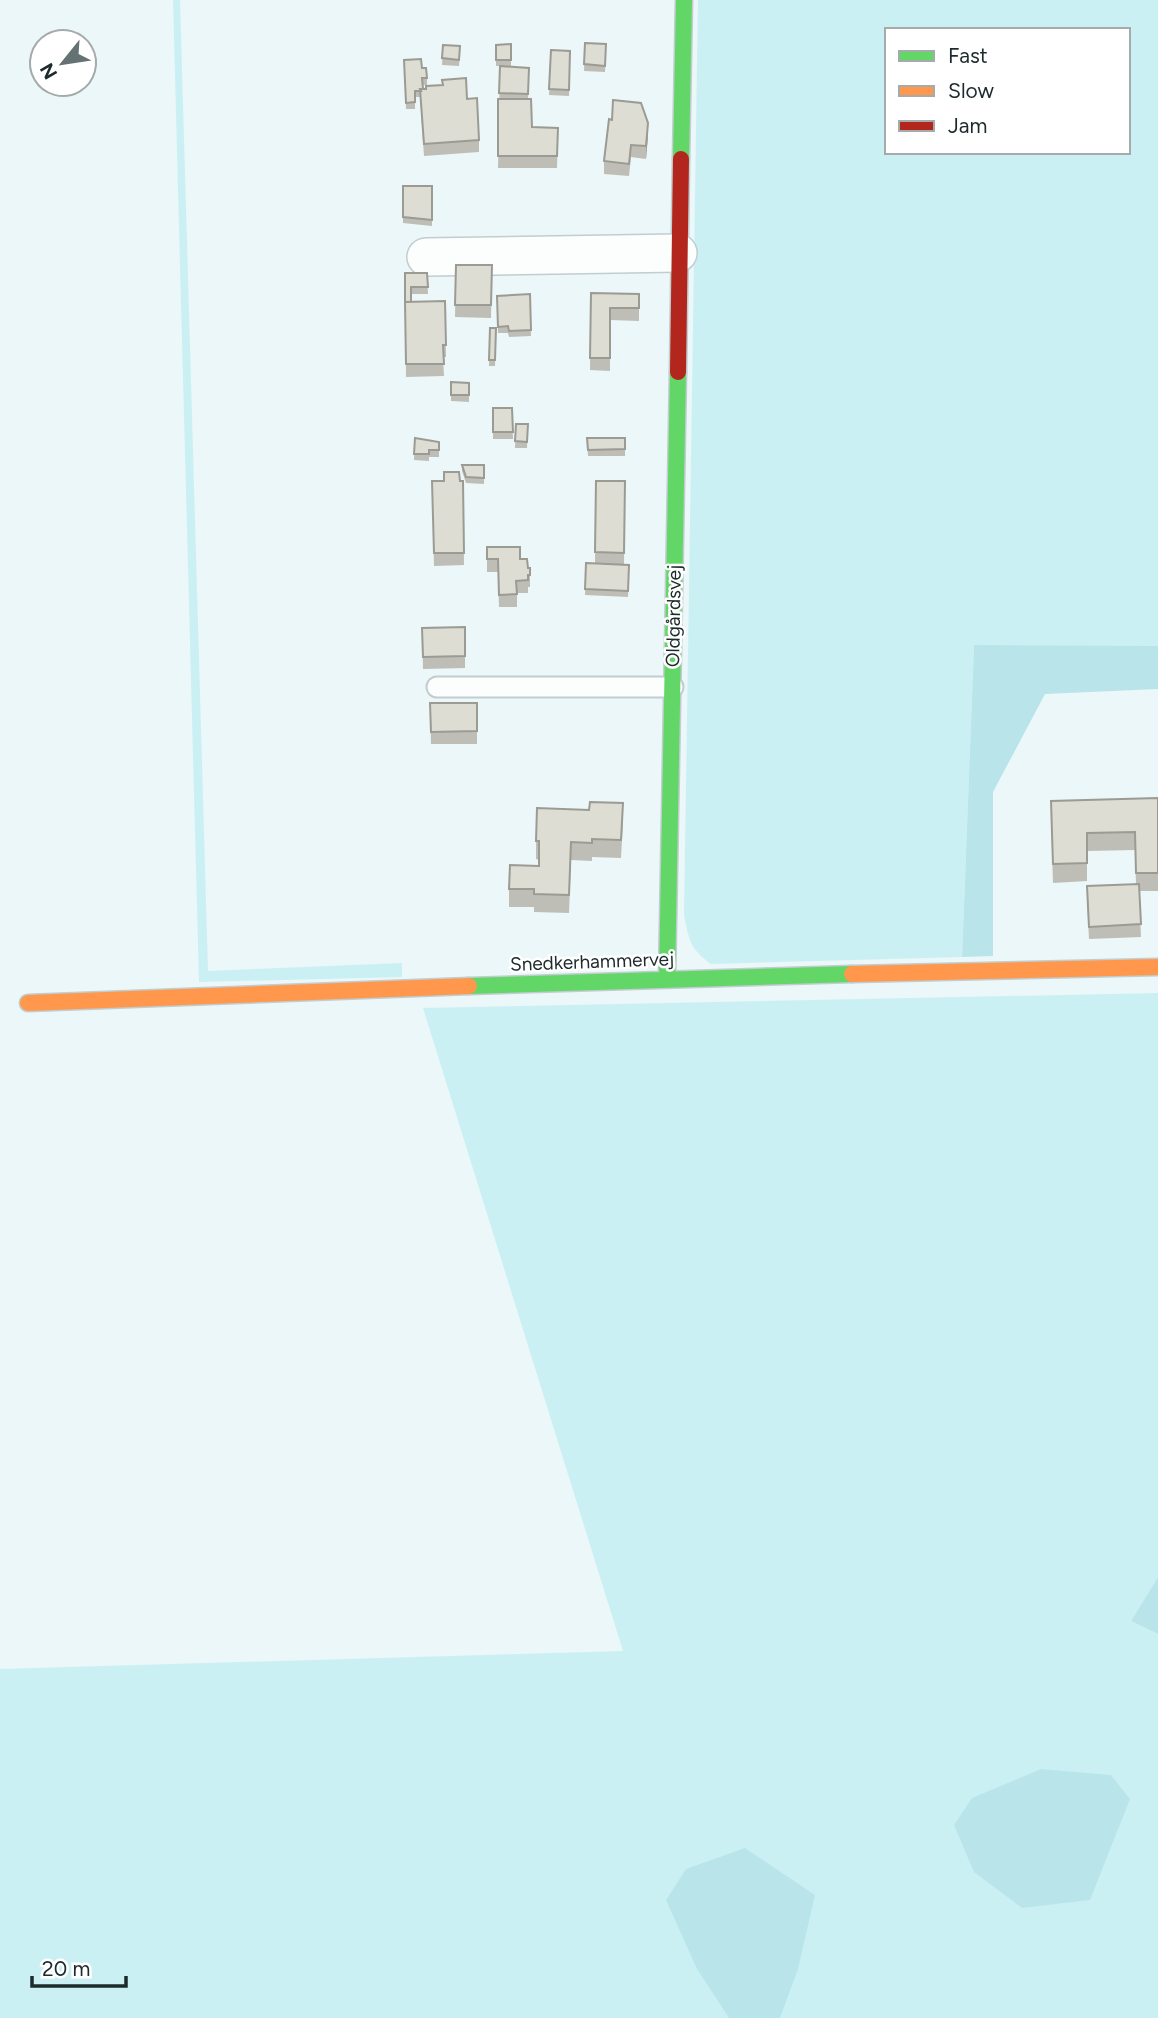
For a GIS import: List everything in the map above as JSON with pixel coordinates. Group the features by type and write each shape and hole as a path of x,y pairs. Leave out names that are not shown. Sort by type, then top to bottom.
{"street":[{"name":"Oldgårdsvej","path":"667,979 684,0"},
{"path":"426,257 678,253"},
{"name":"Snedkerhammervej","path":"28,1003 667,979 1158,967"}],"lane":[{"path":"438,687 673,687"}],"shaded area":[{"path":"173,0 180,0 208,971 402,963 402,977 199,982"},
{"path":"698,0 1158,0 1158,646 974,646 962,957 711,964 699,954 687,931 684,915"},
{"path":"974,645 1158,646 1158,689 1045,694 993,792 993,956 962,957"},
{"path":"1158,993 1158,1577 1131,1621 1158,1634 1158,2018 0,2018 0,1669 623,1651 423,1008"},
{"path":"1158,1577 1158,1634 1131,1621"},
{"path":"1041,1769 1111,1775 1130,1799 1090,1900 1022,1908 974,1872 954,1825 972,1798"},
{"path":"745,1848 815,1895 798,1969 780,2018 729,2018 697,1969 666,1900 686,1869"}],"building":[{"path":"585,43 606,44 605,66 584,64"},
{"path":"511,44 511,60 496,60 496,45"},
{"path":"443,45 460,46 459,60 442,58"},
{"path":"551,50 570,51 569,90 549,89"},
{"path":"421,59 427,78 422,78 423,89 415,91 415,102 406,103 404,60"},
{"path":"500,66 529,68 528,94 499,93"},
{"path":"466,78 467,99 477,98 479,140 424,144 420,89 443,85 442,80"},
{"path":"498,99 531,99 532,127 558,128 557,156 498,156"},
{"path":"613,100 641,103 648,123 646,146 631,145 629,164 604,161"},
{"path":"403,186 432,186 432,220 403,217"},
{"path":"456,265 492,265 491,305 455,305"},
{"path":"405,273 427,273 428,287 411,287 411,302 405,302"},
{"path":"591,293 639,294 639,308 610,308 610,358 590,358"},
{"path":"530,294 531,330 509,331 508,326 498,327 497,296"},
{"path":"445,301 444,364 406,364 405,302"},
{"path":"490,328 496,328 495,360 489,360"},
{"path":"451,382 469,383 469,395 451,395"},
{"path":"493,408 512,408 513,432 493,432"},
{"path":"516,424 528,424 527,442 515,441"},
{"path":"415,438 439,442 439,450 429,450 429,454 414,454"},
{"path":"587,438 625,438 625,449 588,450"},
{"path":"462,465 484,465 484,478 466,477"},
{"path":"444,472 459,472 460,481 463,481 464,553 434,553 432,481 444,481"},
{"path":"596,481 625,481 624,553 595,552"},
{"path":"487,547 520,547 520,559 527,559 530,575 528,580 516,581 517,594 499,595 498,559 487,559"},
{"path":"586,563 629,565 628,591 585,589"},
{"path":"465,627 465,656 423,657 422,628"},
{"path":"430,703 477,703 477,731 431,732"},
{"path":"1158,798 1158,873 1136,873 1135,832 1087,833 1087,863 1053,864 1051,801"},
{"path":"590,802 623,803 621,840 592,839 592,843 571,842 569,895 534,894 534,889 509,889 510,865 539,866 539,841 536,841 537,808 589,810"},
{"path":"1139,884 1141,924 1089,927 1087,886"}],"traffic: fast":[{"path":"681,159 684,0"},
{"path":"667,979 678,372"},
{"path":"469,986 852,974"}],"traffic: slow":[{"path":"852,974 1158,967"},
{"path":"28,1003 469,986"}],"traffic: jam":[{"path":"678,372 681,159"}]}
